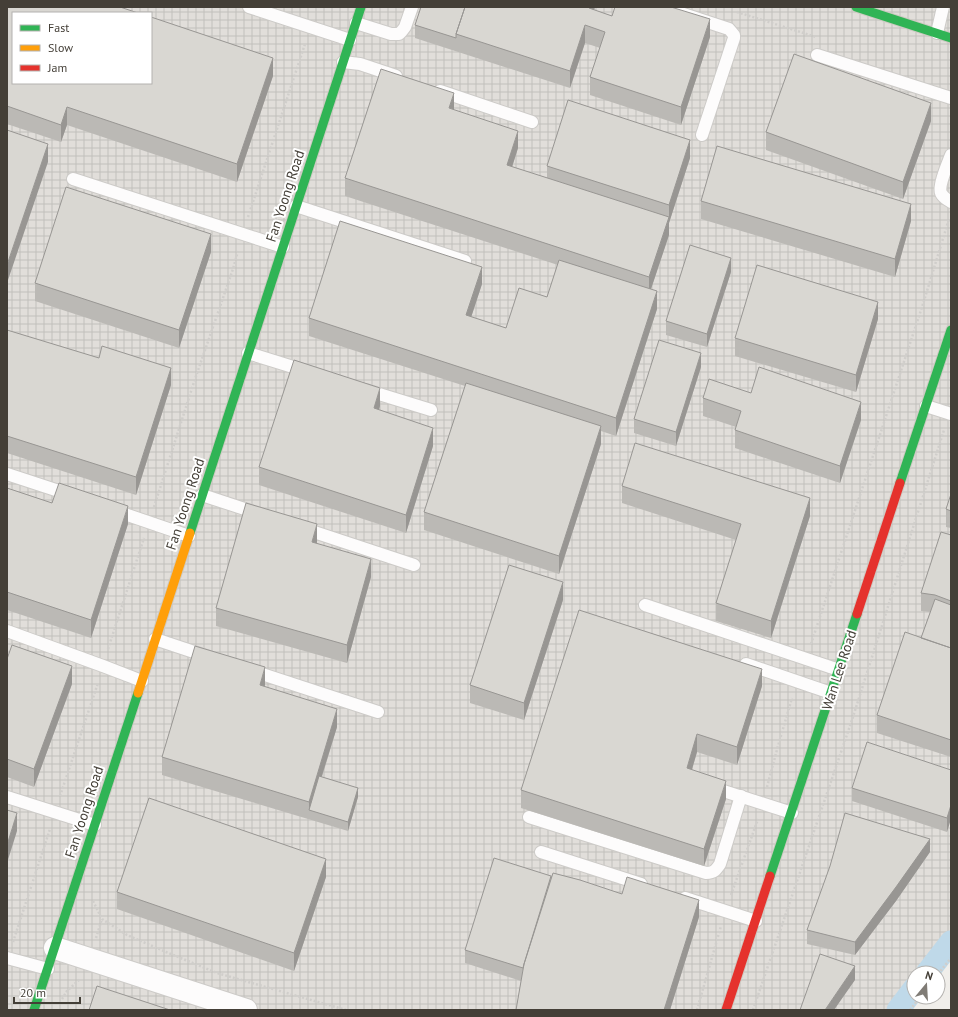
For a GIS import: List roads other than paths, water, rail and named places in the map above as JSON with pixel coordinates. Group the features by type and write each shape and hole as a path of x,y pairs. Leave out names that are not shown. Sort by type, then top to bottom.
{"street":[{"name":"Fan Yoong Road","path":"34,1010 361,7"},
{"path":"856,7 951,38"},
{"name":"Wan Lee Road","path":"726,1010 951,330"},
{"path":"55,948 246,1010"}],"lane":[{"path":"249,7 350,40"},
{"path":"356,23 391,34 398,34 406,27 412,7"},
{"path":"662,7 728,29 734,35 702,135"},
{"path":"938,33 943,7"},
{"path":"817,55 951,98"},
{"path":"343,62 360,64 405,79"},
{"path":"428,87 532,122"},
{"path":"951,155 940,186 940,192 951,202"},
{"path":"73,179 283,247"},
{"path":"296,206 465,261"},
{"path":"248,354 313,373"},
{"path":"358,387 431,410"},
{"path":"926,406 950,414"},
{"path":"7,474 82,499"},
{"path":"202,495 267,517"},
{"path":"104,507 189,536"},
{"path":"289,524 414,565"},
{"path":"645,605 839,670"},
{"path":"7,631 142,681"},
{"path":"155,639 224,661"},
{"path":"737,662 832,693"},
{"path":"238,666 378,712"},
{"path":"698,782 792,813"},
{"path":"529,817 706,873 712,873 720,864 741,796"},
{"path":"7,797 95,825"},
{"path":"541,852 652,887"},
{"path":"674,894 756,921"},
{"path":"7,958 48,969"}],"waterway":[{"path":"933,965 951,942"},
{"path":"898,1010 906,1000"}]}
